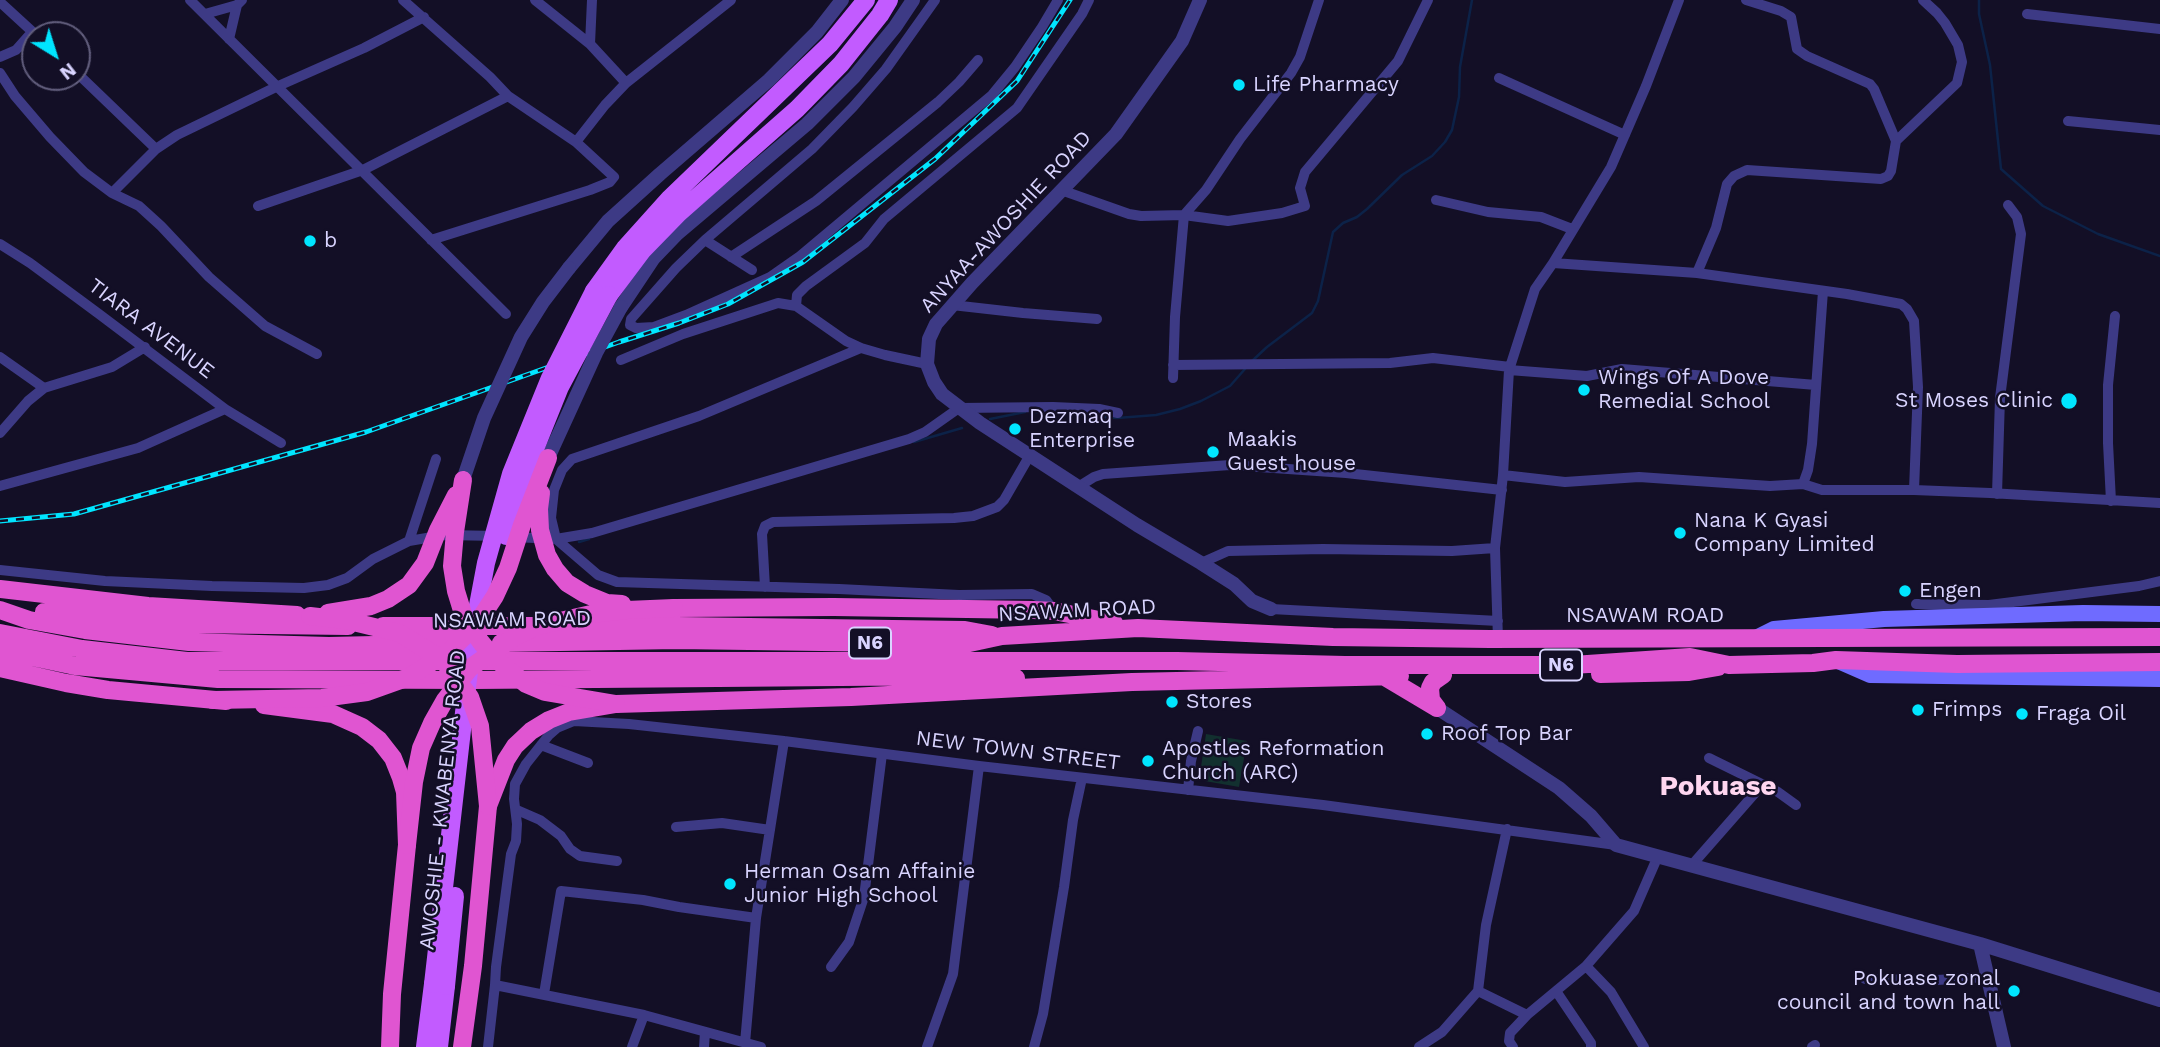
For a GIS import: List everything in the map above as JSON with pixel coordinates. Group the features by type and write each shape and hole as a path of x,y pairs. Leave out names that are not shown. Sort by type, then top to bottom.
{"highway":[{"path":"548,458 539,509 540,530 547,555 555,569 567,583 607,603 674,608"},
{"path":"213,700 322,698 367,692 409,677 451,650 476,625 495,596 548,458"},
{"path":"310,615 371,606 409,585 425,563 463,480"},
{"path":"463,480 452,566 464,617 480,641 493,657 526,684 545,692 616,704"},
{"path":"0,589 148,606 310,615 345,620 399,633 442,659 470,697 480,726 488,806 473,966 462,1047"},
{"path":"390,1047 392,994 407,845 421,748 445,700 470,668 513,638 538,626 591,614 674,608 834,607 1054,611 1138,628"},
{"name":"NSAWAM ROAD","path":"0,610 186,624 965,630 1002,636 1138,628 1333,637 1498,630 1758,637 2160,637"},
{"name":"NSAWAM ROAD","path":"0,633 82,649 187,661 1177,661 1345,665 1573,665 1690,657 1729,665 1836,660 1957,664 2160,662"},
{"path":"0,650 75,666 218,678 473,680 962,676 1132,682"},
{"path":"488,806 506,760 515,746 531,731 569,712 616,704 851,697 1132,682 1689,672 1729,665"},
{"path":"0,668 108,690 333,714 362,727 379,740 393,758 405,792 407,845"},
{"path":"1437,708 1431,700 1430,688 1433,682 1443,675"},
{"path":"1385,677 1437,708"}],"main road":[{"name":"AWOSHIE - KWABENYA ROAD","path":"608,298 625,248 669,199 830,44 866,0"},
{"name":"AWOSHIE - KWABENYA ROAD","path":"439,985 476,692 492,589 509,525 560,387 608,298 642,251 679,213 824,82 872,25 889,0"},
{"path":"1758,637 1774,629 1884,619 2083,613 2160,614"},
{"path":"1910,637 1951,617"},
{"path":"1836,660 1870,675 2160,680"},
{"path":"425,1047 439,985"},
{"path":"439,985 439,1047"}],"street":[{"path":"190,0 506,313"},
{"path":"403,0 508,96 576,142 614,177 610,182 431,240"},
{"path":"535,0 590,44 626,83"},
{"path":"590,44 592,0"},
{"path":"576,142 626,83 731,0"},
{"path":"463,480 484,418 521,337 569,268 608,221 769,80 817,32 842,0"},
{"path":"548,458 596,353 608,298 677,234 807,124 853,77 895,27 913,0"},
{"path":"935,0 886,69 853,107 812,149 676,268 631,318 630,325 636,328 653,327 676,319 770,277 800,256 992,95 1015,67 1058,0"},
{"path":"796,306 797,295 806,286 865,243 884,219 1017,108 1089,0"},
{"name":"ANYAA-AWOSHIE ROAD","path":"927,364 927,351 936,324 1116,134 1182,41 1200,0"},
{"path":"1172,378 1184,215 1206,190 1240,139 1291,74 1300,57 1319,0"},
{"path":"1061,190 1141,216 1184,215 1228,221 1282,213 1305,206 1300,188 1305,172 1398,61 1428,0"},
{"path":"621,360 683,334 770,304 796,306 860,348 927,364 942,394 959,408 1137,525 1234,584 1252,601 1271,609 1498,630 1495,548 1502,490 1509,369 1535,289 1606,175 1625,135 1679,0"},
{"path":"1697,273 1716,228 1727,184 1734,176 1747,170 1884,178 1891,171 1896,141 1870,84 1807,56 1797,49 1791,17 1746,0"},
{"path":"1896,141 1957,83 1962,62 1958,45 1945,23 1923,0"},
{"path":"0,2 21,22"},
{"path":"205,14 240,2"},
{"path":"229,39 240,2"},
{"path":"2027,14 2160,29"},
{"path":"112,193 156,149 194,125 365,48 424,17"},
{"path":"0,57 21,46"},
{"path":"730,257 816,201 938,102 960,82 978,60"},
{"path":"0,73 15,96 84,173 112,193 139,206 209,277 265,326 317,354"},
{"path":"1499,78 1625,135"},
{"path":"91,87 156,149"},
{"path":"258,206 363,170 508,96"},
{"path":"2068,121 2160,130"},
{"path":"1436,200 1488,212 1541,217 1572,229"},
{"path":"1997,494 2000,398 2021,234 2017,216 2008,205"},
{"path":"705,240 752,270"},
{"name":"TIARA AVENUE","path":"0,244 30,262 225,409 281,443"},
{"path":"1553,263 1697,273 1902,304 1914,321 1918,387 1914,490"},
{"path":"1803,484 1812,444 1823,291"},
{"path":"952,305 1097,319"},
{"path":"2111,500 2108,385 2115,316"},
{"path":"676,319 683,334"},
{"path":"0,433 44,388 112,367 145,347"},
{"path":"860,348 699,415 572,459 562,470 554,490 551,518 556,539 598,575 617,582 959,595 1032,594 1046,600 1054,611"},
{"path":"0,357 44,388"},
{"path":"1173,365 1390,363 1433,358 1509,369 1587,376 1622,369 1816,385"},
{"path":"0,570 105,581 212,586 304,588 328,585 347,579 373,559 409,541 444,536 556,539 592,533 909,439 925,432 959,408 1054,407 1099,409 1118,413"},
{"path":"0,486 138,448 225,409"},
{"path":"765,587 762,534 765,526 773,522 954,519 973,516 997,508 1030,455"},
{"path":"409,541 436,459"},
{"path":"1078,487 1103,474 1230,465 1346,473 1502,490"},
{"path":"1503,475 1565,482 1639,477 1770,486 1803,484 1822,490 1914,490 2160,503"},
{"path":"1201,563 1228,551 1451,551 1495,548"},
{"path":"1916,604 1989,605 2160,581"},
{"path":"1437,708 1559,788 1591,816 1616,845 1979,944 2160,1000"},
{"name":"NEW TOWN STREET","path":"488,1047 511,854 516,841 515,784 526,764 557,727 574,721 629,724 784,741 1507,829 1616,845"},
{"path":"1188,790 1198,731"},
{"path":"745,1043 756,918 784,741"},
{"path":"541,745 588,763"},
{"path":"831,967 849,942 864,897 882,754"},
{"path":"1709,758 1778,792 1796,805"},
{"path":"927,1047 953,974 979,766"},
{"path":"1034,1047 1082,778"},
{"path":"1691,866 1763,785"},
{"path":"517,810 540,820 561,836 570,849 580,856 617,861"},
{"path":"676,827 722,823 770,830"},
{"path":"1419,1047 1442,1032 1478,991 1486,925 1507,829"},
{"path":"1513,1047 1509,1041 1510,1033 1527,1015 1586,966 1634,911 1658,856"},
{"path":"544,994 561,891 643,900 679,908 756,918"},
{"path":"1979,944 2004,1047"},
{"path":"1586,966 1611,992 1644,1047"},
{"path":"1865,979 1937,980 1987,977"},
{"path":"495,985 644,1015 761,1047"},
{"path":"1478,991 1527,1015"},
{"path":"1556,991 1591,1043 1591,1047"},
{"path":"632,1047 644,1015"},
{"path":"704,1047 705,1032"}],"green space":[{"path":"1206,734 1247,741 1239,787 1199,780"}],"waterway":[{"path":"1252,361 1312,313 1318,301 1333,232 1367,209 1402,175 1432,156 1445,142 1452,130 1459,97 1460,67 1472,0"},
{"path":"1979,0 1979,14 1990,65 2001,169 2043,206 2098,234 2160,256"},
{"path":"1031,412 1117,418 1156,415 1201,401 1230,386 1245,369"},
{"path":"990,419 1025,412"},
{"path":"914,442 962,428"},
{"path":"579,542 589,539"}],"railway":[{"path":"0,521 74,514 366,432 728,304 803,262 935,159 1017,81 1070,0"}],"place":[{"name":"Life Pharmacy","path":"1239,85"},
{"name":"b","path":"310,241"},
{"name":"Wings Of A Dove Remedial School","path":"1584,390"},
{"name":"St Moses Clinic","path":"2069,401"},
{"name":"Dezmaq Enterprise","path":"1015,429"},
{"name":"Maakis Guest house","path":"1213,452"},
{"name":"Nana K Gyasi Company Limited","path":"1680,533"},
{"name":"Engen","path":"1905,591"},
{"name":"Stores","path":"1172,702"},
{"name":"Frimps","path":"1918,710"},
{"name":"Fraga Oil","path":"2022,714"},
{"name":"Roof Top Bar","path":"1427,734"},
{"name":"Apostles Reformation Church (ARC)","path":"1148,761"},
{"name":"Herman Osam Affainie Junior High School","path":"730,884"},
{"name":"Pokuase zonal council and town hall","path":"2014,991"}],"district":[{"name":"Pokuase","path":"1718,787"}]}
